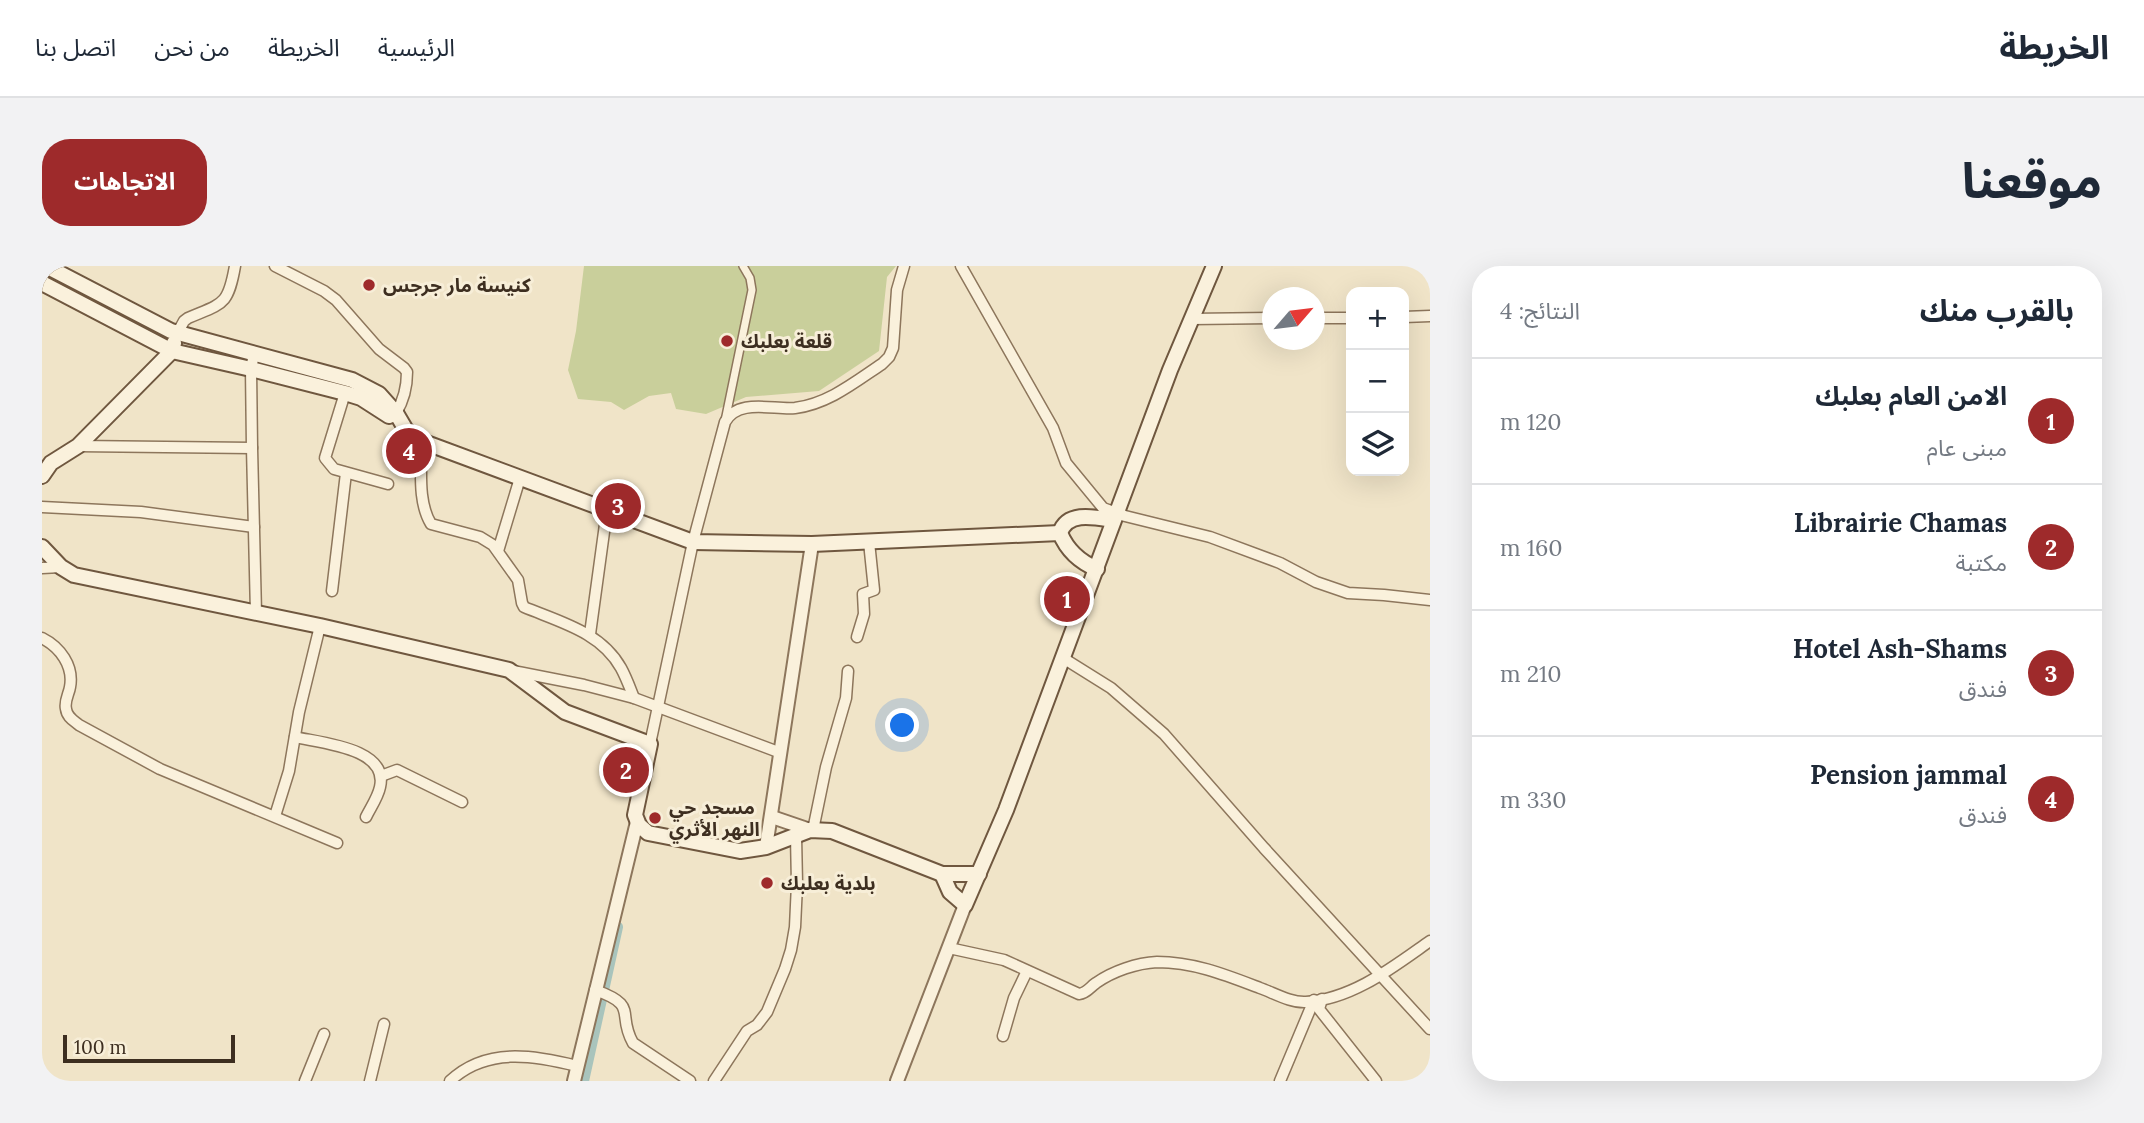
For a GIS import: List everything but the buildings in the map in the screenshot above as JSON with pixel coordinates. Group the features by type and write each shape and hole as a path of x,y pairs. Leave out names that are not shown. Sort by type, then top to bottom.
{"main road":[{"path":"46,266 171,331 361,398 389,416 396,413"},
{"path":"943,874 950,892 965,905 1097,569 1113,517 1213,266"},
{"path":"42,283 172,351 252,361 352,380 379,394 396,413 406,430 421,441 693,542 812,544 1060,533"},
{"path":"42,476 47,461 78,446 172,351 177,332"},
{"path":"1060,533 1070,520 1088,516 1113,517"},
{"path":"1060,533 1069,550 1097,569"},
{"path":"42,547 61,567 74,575 320,626 509,670 565,712 650,744 635,815 637,822 655,836 740,851 766,847 806,832 832,831 943,874 979,874"}],"street":[{"path":"177,332 188,317 219,305 228,296 234,266"},
{"path":"275,266 324,291 379,349 402,365 407,372 405,394 396,413"},
{"path":"650,744 693,542 725,422 752,290 750,278 743,266"},
{"path":"725,422 728,416 744,408 792,408 826,400 881,364 889,357 893,348 897,290 904,266"},
{"path":"961,266 1053,428 1066,463 1103,509 1113,517 1210,537 1280,564 1315,582 1348,593 1430,600"},
{"path":"1409,317 1430,316"},
{"path":"1191,319 1262,318"},
{"path":"1325,318 1346,318"},
{"path":"252,361 257,613"},
{"path":"345,393 326,457 334,469 388,484"},
{"path":"421,441 423,501 431,524 480,537 493,545 520,584 524,607 590,634 614,657 634,698"},
{"path":"78,446 252,448"},
{"path":"332,590 346,473"},
{"path":"498,551 520,478"},
{"path":"42,507 141,512 254,527"},
{"path":"590,634 607,510"},
{"path":"857,637 864,614 863,594 874,590 869,542"},
{"path":"766,847 812,544"},
{"path":"42,568 61,567"},
{"path":"275,816 289,771 299,712 320,626"},
{"path":"42,638 56,648 67,663 71,674 66,710 70,718 79,725 160,769 337,843"},
{"path":"1063,658 1111,688 1164,734 1430,1029"},
{"path":"509,670 634,698 781,752"},
{"path":"714,1081 747,1031 757,1025 767,1012 792,950 797,884 806,832 846,698 848,671"},
{"path":"295,737 364,755 376,765 381,776 380,789 366,817"},
{"path":"381,776 397,770 462,802"},
{"path":"772,817 806,832"},
{"path":"574,1081 599,992 637,822"},
{"path":"897,1081 965,905"},
{"path":"948,948 1004,960 1076,993 1083,994 1101,980 1137,964 1180,962 1297,1001 1318,1000 1342,993 1380,976 1430,941"},
{"path":"1003,1036 1014,998 1027,971"},
{"path":"599,992 619,1000 633,1043 690,1081"},
{"path":"1280,1081 1318,1000"},
{"path":"1318,1000 1320,1009 1376,1081"},
{"path":"370,1081 384,1024"},
{"path":"305,1081 324,1034"},
{"path":"450,1081 458,1073 478,1063 510,1055 578,1066"}],"green space":[{"name":"قلعة بعلبك","path":"584,266 896,266 887,277 879,351 819,391 746,397 706,414 676,409 671,393 649,396 624,410 611,402 578,399 568,370"}],"waterway":[{"path":"583,1081 617,927"}],"place":[{"name":"كنيسة مار جرجس","path":"369,285"},
{"name":"قلعة بعلبك","path":"727,341"},
{"name":"Pension jammal","path":"409,451"},
{"name":"Hotel Ash-Shams","path":"618,506"},
{"name":"الامن العام بعلبك","path":"1067,599"},
{"name":"Librairie Chamas","path":"626,770"},
{"name":"مسجد حي النهر الأثري","path":"655,818"},
{"name":"بلدية بعلبك","path":"767,883"}]}
